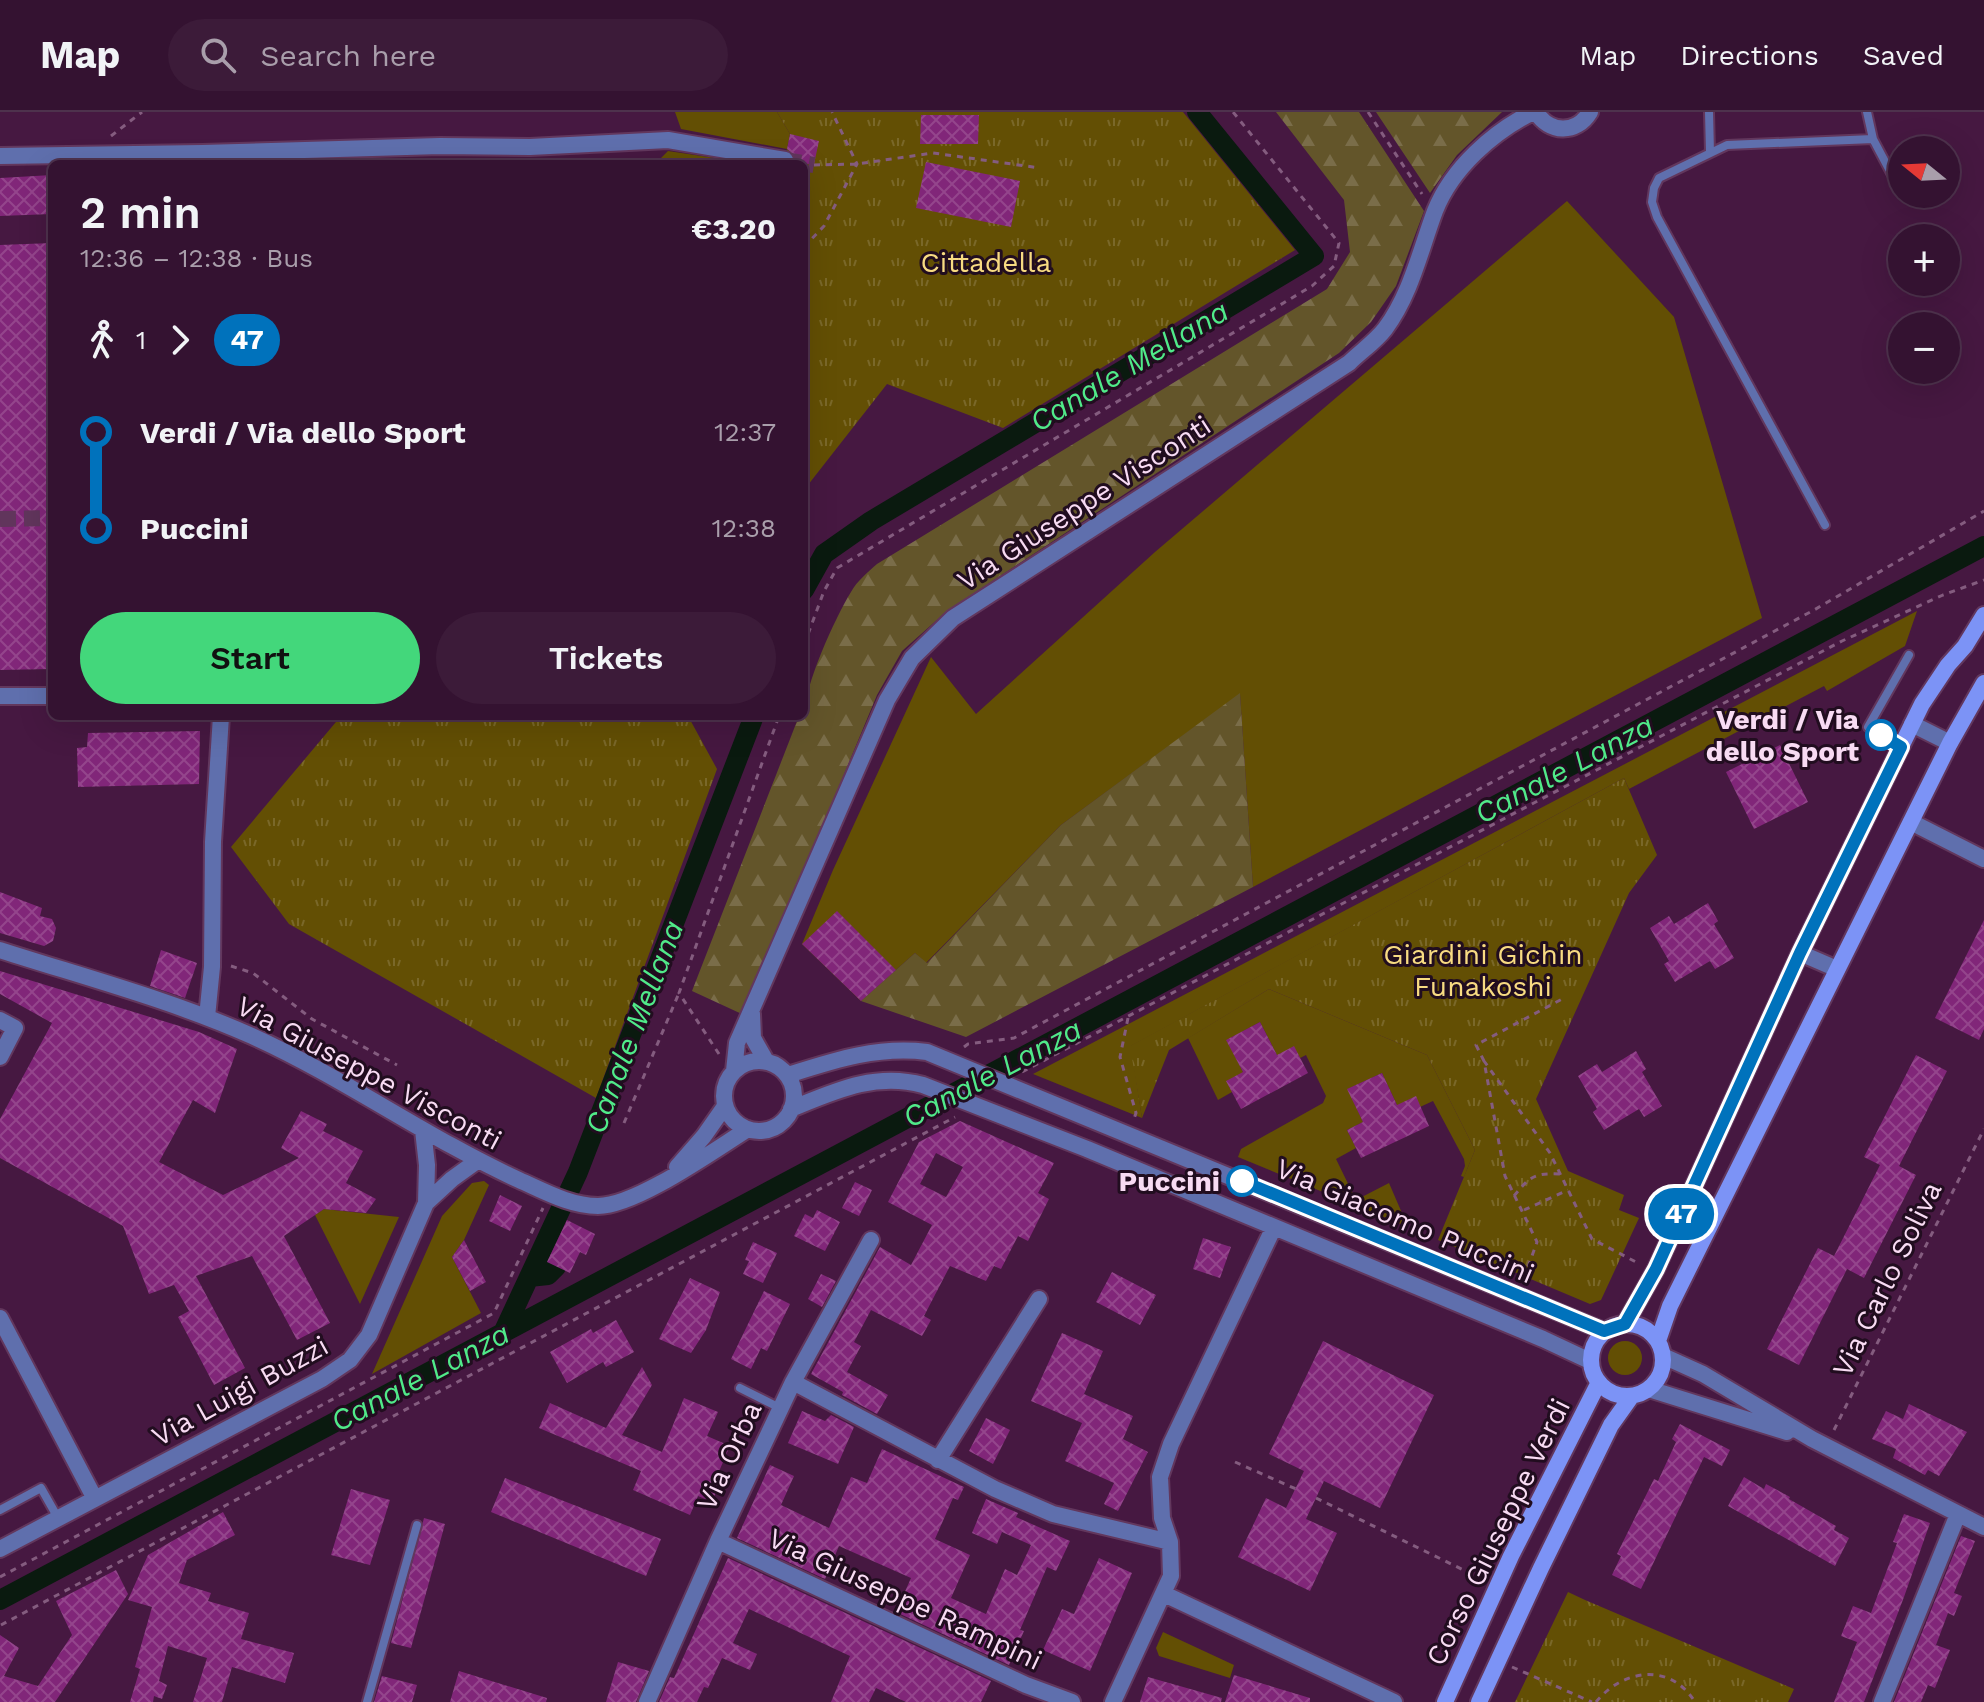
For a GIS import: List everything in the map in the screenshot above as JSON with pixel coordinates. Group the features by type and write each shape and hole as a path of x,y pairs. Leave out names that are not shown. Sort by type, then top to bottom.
{"street":[{"path":"1534,112 1549,126 1559,129 1579,124 1590,112"},
{"name":"Via Giuseppe Visconti","path":"733,1072 737,1043 887,700 912,658 953,618 1349,363 1383,331 1408,291 1437,207 1450,184 1469,159 1515,121 1534,112"},
{"path":"0,156 202,159 440,146 530,147 668,140 785,160"},
{"path":"440,146 440,160"},
{"path":"1625,1324 1656,1269 1800,953 1912,724 1930,689 1965,646 1984,615"},
{"path":"1984,683 1950,743 1670,1306 1660,1348 1662,1368 1658,1380 1649,1389 1631,1397 1608,1392 1598,1384 1590,1361 1596,1340 1604,1331 1625,1324 1644,1328 1660,1348 1819,1442 1984,1527"},
{"path":"0,696 48,696"},
{"path":"207,1017 212,961 211,868 221,720"},
{"path":"1912,724 1950,743"},
{"path":"1911,822 1984,859"},
{"name":"Via Giuseppe Visconti","path":"0,950 207,1017 266,1043 477,1161 579,1205 619,1203 642,1194 748,1129"},
{"path":"1800,953 1837,969"},
{"path":"752,1012 753,1038 766,1061"},
{"path":"0,1020 15,1028 0,1057"},
{"name":"Via Giacomo Puccini","path":"788,1075 880,1050 927,1052 1604,1331"},
{"path":"754,1061 766,1061 788,1075 793,1086 791,1109 786,1118 769,1130 748,1129 730,1116 725,1106 726,1084 733,1072 754,1061"},
{"name":"Via Giacomo Puccini","path":"791,1109 864,1082 894,1079 923,1085 1087,1149 1590,1361"},
{"name":"Via Giuseppe Visconti","path":"665,1180 704,1136 725,1106"},
{"path":"1087,1149 1098,1121"},
{"name":"Via Luigi Buzzi","path":"0,1549 322,1379 350,1360 369,1335 426,1203 427,1165 423,1130"},
{"name":"Via Luigi Buzzi","path":"426,1203 477,1161"},
{"path":"1113,1702 1171,1576 1170,1542 1162,1518 1160,1477 1171,1444 1274,1227"},
{"name":"Via Orba","path":"647,1702 793,1382 871,1240"},
{"path":"938,1460 1039,1299"},
{"path":"0,1318 95,1499"},
{"path":"793,1382 995,1489 1053,1514 1170,1542"},
{"name":"Corso Giuseppe Verdi","path":"1445,1702 1511,1556 1598,1384"},
{"path":"1649,1389 1819,1442"},
{"name":"Corso Giuseppe Verdi","path":"1479,1702 1611,1425 1631,1397"},
{"path":"1882,1702 1958,1514"},
{"name":"Via Giuseppe Rampini","path":"718,1541 1008,1677 1072,1702"},
{"path":"1164,1594 1394,1702"}],"lane":[{"path":"1709,112 1710,152"},
{"path":"1867,112 1873,139 1888,167"},
{"path":"1825,525 1657,217 1652,202 1659,178 1727,145 1873,139"},
{"path":"1901,747 1868,727 1909,655"},
{"path":"740,1388 781,1408"},
{"path":"0,1510 41,1488 58,1518"},
{"path":"367,1702 417,1525"}],"path":[{"path":"86,155 142,112"},
{"path":"832,112 857,164"},
{"path":"808,634 824,591 837,568 1312,286 1334,266 1339,243 1233,112"},
{"path":"1368,112 1426,200 1437,207"},
{"path":"814,165 857,164 933,153 1040,168"},
{"path":"808,243 824,226 857,164"},
{"path":"953,1062 968,1044 1014,1038 1028,1031 1814,610 1984,511"},
{"path":"1003,1082 1842,641 1943,595 1984,580"},
{"path":"624,1123 679,993 778,720"},
{"path":"212,961 253,973 312,1019 397,1065"},
{"path":"679,993 733,1072"},
{"path":"1564,998 1476,1045 1484,1061 1550,1153 1592,1239 1636,1262"},
{"path":"1128,1017 1120,1057 1136,1113 1129,1134"},
{"path":"1484,1061 1505,1176 1537,1242 1517,1296"},
{"path":"1,1625 974,1103"},
{"name":"Via Carlo Soliva","path":"1819,1442 1984,1129"},
{"path":"1514,1196 1527,1180 1541,1174 1560,1174"},
{"path":"1522,1211 1568,1190"},
{"path":"1235,1462 1296,1489"},
{"path":"1316,1498 1466,1570"},
{"path":"1498,1660 1594,1702 1622,1679 1640,1675 1659,1676 1676,1683 1695,1702"}],"green space":[{"path":"675,112 777,112 790,134 787,149 681,129"},
{"name":"Cittadella","path":"777,112 1183,112 1295,250 1003,428 887,384 808,485 808,160 785,160 790,134"},
{"path":"1276,112 1359,112 1424,211 1396,286 1371,322 1339,353 947,611 902,651 877,695 744,1015 692,991 797,720 808,720 808,692 822,652 859,580 877,564 1327,289 1350,252 1344,200"},
{"path":"1376,112 1502,112 1457,155 1430,193"},
{"path":"668,151 729,160 659,160"},
{"path":"1567,201 1674,317 1762,618 1253,887 1240,694 1061,825 926,963 915,953 861,1001 802,944 931,657 976,714 1155,552"},
{"path":"1917,611 1905,646 1827,691 1824,686 1629,789 1624,778 1131,1046 1142,1118 1033,1074"},
{"path":"1240,693 1253,887 966,1037 861,1001 915,953 927,963 1061,825"},
{"path":"338,720 690,720 717,769 596,1098 289,924 231,847"},
{"name":"Giardini Gichin Funakoshi","path":"1624,778 1657,855 1629,893 1536,1099 1568,1171 1624,1195 1619,1210 1639,1218 1601,1300 1590,1304 1438,1240 1475,1150 1427,1055 1269,989 1169,1050 1142,1118 1130,1046"},
{"path":"1269,989 1427,1055 1475,1150 1464,1177 1461,1176 1464,1159 1433,1101 1420,1107 1397,1105 1382,1073 1348,1089 1363,1122 1347,1130 1356,1148 1336,1159 1356,1200 1389,1183 1408,1227 1238,1157 1241,1149 1323,1103 1326,1096 1306,1055 1300,1058 1277,1055 1260,1022 1227,1040 1243,1072 1232,1092 1218,1100 1188,1038"},
{"path":"484,1181 489,1185 464,1240 452,1257 481,1313 372,1374 442,1216 472,1183"},
{"path":"324,1209 399,1217 360,1304 315,1215"},
{"path":"1625,1341 1637,1346 1642,1358 1637,1370 1625,1375 1613,1370 1608,1358 1613,1346"},
{"path":"1568,1592 1794,1689 1788,1702 1515,1702"},
{"path":"1163,1632 1234,1665 1230,1678 1159,1656 1156,1648"}],"building":[{"path":"921,115 979,115 978,144 920,144"},
{"path":"790,134 819,141 814,164 808,164 808,160 795,160 787,149"},
{"path":"926,162 1020,181 1011,227 916,208"},
{"path":"48,175 48,214 0,216 0,178"},
{"path":"48,243 48,669 0,670 0,245"},
{"path":"200,731 199,784 78,787 77,748 87,747 88,733"},
{"path":"1780,745 1808,802 1754,829 1726,772"},
{"path":"0,892 42,908 40,916 52,919 56,928 53,941 44,946 0,933"},
{"path":"1708,903 1718,921 1714,924 1734,958 1715,969 1710,961 1675,982 1664,964 1669,961 1650,928 1669,916 1674,924"},
{"path":"837,911 896,970 861,1001 802,944"},
{"path":"1984,920 1984,1029 1979,1040 1935,1018"},
{"path":"161,950 197,963 185,998 150,986"},
{"path":"0,971 199,1032 237,1049 215,1113 193,1100 159,1162 223,1195 299,1158 281,1148 301,1111 327,1124 323,1131 363,1151 346,1183 376,1199 366,1213 324,1209 284,1236 330,1323 297,1340 252,1256 196,1276 245,1368 214,1385 178,1317 189,1311 174,1285 149,1294 123,1226 0,1158 0,1119 52,1023 0,994"},
{"path":"1260,1022 1277,1055 1294,1046 1308,1073 1241,1109 1226,1081 1243,1072 1226,1040"},
{"path":"1636,1051 1646,1069 1642,1072 1662,1106 1644,1117 1639,1109 1604,1130 1593,1112 1597,1109 1578,1076 1597,1064 1602,1072"},
{"path":"1916,1055 1947,1071 1899,1166 1916,1175 1864,1278 1847,1269 1799,1365 1767,1349 1818,1248 1834,1256 1880,1165 1864,1157"},
{"path":"1382,1073 1397,1105 1416,1096 1429,1126 1361,1158 1347,1130 1363,1122 1347,1089"},
{"path":"960,1121 1054,1163 1038,1193 1049,1199 1028,1241 1018,1236 1001,1269 994,1266 986,1281 950,1266 924,1316 931,1320 922,1336 871,1310 854,1342 861,1346 847,1372 888,1395 877,1414 811,1374 880,1247 911,1265 932,1225 888,1202 919,1142","holes":["936,1153 963,1167 946,1197 920,1184"]},
{"path":"855,1182 872,1190 859,1216 842,1208"},
{"path":"500,1195 522,1206 510,1231 489,1221"},
{"path":"817,1210 840,1222 825,1251 794,1236 805,1214 813,1218"},
{"path":"567,1220 595,1234 586,1255 580,1252 570,1273 547,1262"},
{"path":"1203,1238 1231,1247 1220,1278 1193,1269"},
{"path":"464,1240 486,1282 470,1291 452,1257"},
{"path":"753,1242 777,1253 763,1283 743,1274"},
{"path":"1112,1272 1156,1295 1140,1325 1096,1302"},
{"path":"821,1274 836,1281 822,1307 808,1299"},
{"path":"690,1278 720,1292 706,1330 691,1353 659,1339"},
{"path":"764,1291 790,1304 767,1351 761,1348 751,1369 731,1359"},
{"path":"616,1320 634,1352 606,1367 603,1362 567,1383 550,1352 591,1329 593,1333"},
{"path":"1062,1333 1103,1351 1084,1394 1133,1416 1123,1439 1148,1452 1118,1511 1104,1504 1114,1483 1065,1461 1082,1423 1031,1401"},
{"path":"1323,1341 1434,1395 1380,1508 1324,1481 1306,1519 1337,1533 1310,1591 1238,1557 1266,1498 1286,1508 1304,1471 1269,1454"},
{"path":"642,1367 652,1385 622,1435 662,1452 684,1398 718,1412 707,1436 730,1446 717,1476 722,1478 712,1502 698,1496 690,1515 633,1490 641,1471 539,1428 550,1403 606,1428"},
{"path":"1909,1404 1967,1432 1939,1476 1928,1470 1925,1475 1893,1458 1896,1449 1872,1439 1886,1411 1903,1419"},
{"path":"802,1411 825,1421 831,1415 854,1427 838,1464 788,1443"},
{"path":"986,1418 1010,1430 993,1464 969,1451"},
{"path":"1680,1424 1730,1450 1722,1466 1704,1457 1641,1589 1612,1575 1621,1556 1617,1554 1654,1479 1658,1481 1676,1442 1672,1439"},
{"path":"882,1449 964,1487 958,1500 953,1498 935,1539 970,1555 951,1598 986,1614 1005,1569 1017,1575 1031,1545 1002,1532 997,1544 972,1533 986,1499 1018,1513 1016,1517 1070,1541 1056,1571 1047,1567 1009,1665 896,1612 911,1578 839,1546 825,1579 737,1538 770,1465 794,1476 781,1505 829,1528 851,1477 867,1483"},
{"path":"1744,1477 1764,1489 1766,1484 1790,1497 1836,1526 1834,1530 1849,1538 1835,1566 1728,1506"},
{"path":"505,1478 661,1539 646,1576 491,1512"},
{"path":"351,1489 390,1500 370,1565 331,1555"},
{"path":"223,1512 235,1535 187,1560 179,1583 211,1593 208,1601 249,1613 241,1639 294,1653 285,1683 232,1667 222,1702 193,1702 207,1658 168,1646 159,1681 167,1685 162,1699 154,1696 153,1702 130,1702 140,1669 135,1667 152,1607 128,1600 148,1555"},
{"path":"1904,1514 1930,1523 1904,1597 1864,1702 1834,1702 1857,1642 1841,1636 1853,1606 1871,1613 1897,1543 1893,1542"},
{"path":"424,1518 445,1524 411,1648 391,1643"},
{"path":"1961,1536 1975,1541 1954,1593 1962,1596 1954,1616 1948,1613 1936,1645 1950,1650 1935,1688 1928,1685 1921,1702 1894,1702"},
{"path":"728,1558 991,1681 981,1702 906,1702 876,1688 869,1702 831,1702 850,1656 749,1609 733,1643 757,1654 750,1670 722,1658 708,1688 704,1687 697,1702 659,1702 670,1677 674,1678"},
{"path":"1099,1558 1132,1573 1090,1671 1043,1650 1062,1609 1074,1614"},
{"path":"116,1570 128,1594 55,1702 0,1702 0,1635 19,1648 4,1676 38,1686 72,1635 56,1601"},
{"path":"618,1662 649,1671 636,1702 606,1702"},
{"path":"459,1671 547,1698 546,1702 450,1702"},
{"path":"1234,1675 1310,1698 1310,1702 1225,1702"},
{"path":"382,1676 417,1685 412,1702 374,1702"},
{"path":"1148,1677 1222,1698 1221,1702 1140,1702"}],"waterway":[{"name":"Canale Mellana","path":"808,583 824,554 871,521 1314,256 1197,112"},
{"name":"Canale Lanza","path":"0,1600 1984,546"},
{"name":"Canale Mellana","path":"503,1333 578,1172 752,720"},
{"path":"529,1277 548,1275 556,1267"}],"tunnel":[{"path":"808,164 814,165"},
{"path":"0,519 48,518"}],"bus line":[{"name":"47","path":"1242,1181 1604,1331 1625,1324 1656,1269 1800,953 1901,747 1881,735"}],"place":[{"name":"Verdi / Via dello Sport","path":"1881,735"},
{"name":"Puccini","path":"1242,1181"}]}
